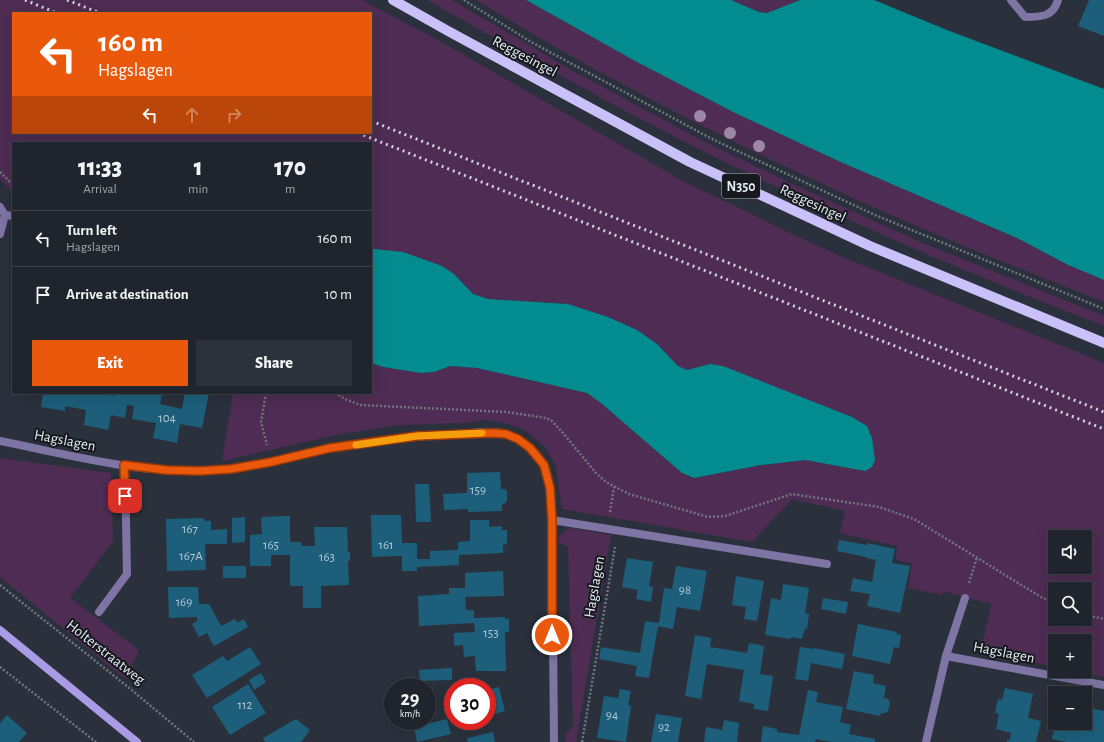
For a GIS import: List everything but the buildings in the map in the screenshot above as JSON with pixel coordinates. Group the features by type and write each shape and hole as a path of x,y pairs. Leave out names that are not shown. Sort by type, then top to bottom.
{"main road":[{"name":"Reggesingel","path":"393,0 690,162 870,246 1104,343"}],"street":[{"path":"1011,0 1026,17 1040,17 1052,12 1058,0"},
{"path":"0,207 9,215 0,234"},
{"name":"Hagslagen","path":"0,441 124,465 166,470 199,471 231,469 271,462 330,448 417,436 492,433 506,434 518,439 530,448 544,465 550,488 552,520 554,742"},
{"path":"99,612 127,574 124,465"},
{"path":"552,520 827,564"},
{"name":"Hagslagen","path":"926,742 946,656 965,598"},
{"path":"0,630 137,742"},
{"name":"Hagslagen","path":"946,656 1104,685"}],"path":[{"name":"Reggesingel","path":"464,0 531,42 716,141 875,216 1104,308"},
{"path":"0,172 12,184"},
{"path":"266,394 261,422 271,462"},
{"path":"337,394 360,405 507,412 546,418 552,421 563,433 596,473 614,487 629,494 708,517 725,516 792,494 879,507 914,519 1048,600"},
{"path":"606,529 614,487"},
{"name":"Hagslagen","path":"582,742 618,531"},
{"path":"965,598 977,557"},
{"name":"Holterstraatweg","path":"0,585 128,687 194,742"},
{"path":"1092,616 1104,619"},
{"path":"0,667 96,742"}],"shaded area":[{"path":"0,0 362,0 438,40 681,180 840,256 1104,363 1104,677 1092,675 1092,634 1048,634 1048,665 981,651 991,604 943,591 942,595 908,588 912,563 896,560 897,546 840,533 845,511 792,499 752,542 562,509 556,467 545,447 525,430 502,422 486,420 465,423 400,425 340,434 222,461 233,394 372,394 372,363 383,367 421,373 434,372 450,366 477,368 587,393 602,404 682,473 694,478 761,465 805,460 865,471 872,438 867,426 852,417 710,364 687,370 678,366 657,344 637,330 608,317 568,304 488,299 473,294 465,286 374,249 372,250 372,142 12,142 12,191 0,179"},
{"path":"427,0 452,0 573,71 703,141 918,241 1104,316 1104,326 931,256 760,179 620,108"},
{"path":"476,0 526,0 637,62 735,113 836,160 1019,239 1068,265 1104,280 1104,302 917,226 769,159 609,77 551,45"},
{"path":"731,0 800,0 767,13 759,12"},
{"path":"0,458 111,473 113,541 70,598 139,650 125,679 0,577"},
{"path":"571,528 611,535 576,742 566,742 565,735 573,727 568,547 559,542 558,537 566,530"}],"water":[{"path":"526,0 731,0 759,12 767,13 800,0 874,0 947,30 1104,89 1104,280 1068,265 1019,239 836,160 735,113 637,62"},
{"path":"372,250 403,252 442,266 454,274 473,294 488,299 568,304 608,317 637,330 657,344 678,366 687,370 710,364 723,366 852,417 867,426 872,438 875,460 872,467 865,471 805,460 761,465 694,478 682,473 602,404 587,393 477,368 450,366 434,372 421,373 383,367 372,363"}],"railway":[{"path":"25,0 55,12"},
{"path":"67,0 97,12"},
{"path":"372,121 1104,412"},
{"path":"361,134 1104,429"}],"slow traffic":[{"path":"356,445 417,436 482,433"}],"route":[{"path":"125,496 124,465 166,470 199,471 231,469 271,462 330,448 417,436 492,433 506,434 518,439 530,448 544,465 550,488 552,520 552,635"}]}
